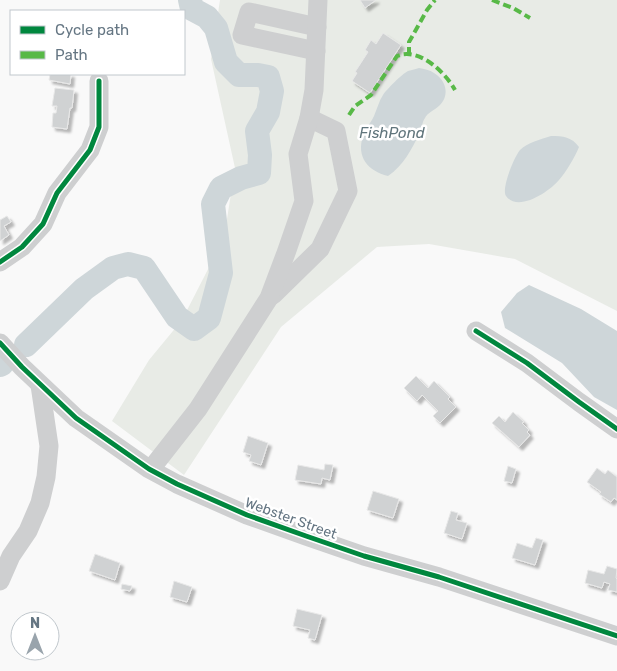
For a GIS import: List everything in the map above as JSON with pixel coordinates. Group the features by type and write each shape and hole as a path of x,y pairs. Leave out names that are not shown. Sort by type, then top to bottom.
{"street":[{"path":"270,298 304,201 298,154 309,118 314,90 318,0"},
{"path":"316,51 242,36 248,12 317,27"},
{"path":"0,262 22,247 43,224 57,193 90,150 99,127 99,81"},
{"path":"151,469 198,409 270,298 320,249 348,191 336,131 309,118"},
{"path":"476,331 527,363 617,429"},
{"name":"Webster Street","path":"0,343 40,385 76,418 114,445 177,484 247,515 306,536 364,556 439,577 617,636"},
{"path":"0,581 11,556 28,531 40,503 46,477 49,446 40,385"}],"shaded area":[{"path":"220,0 617,0 617,311 515,259 429,244 377,247 281,327 184,475 112,421 149,360 182,320 224,238 235,168 211,59"}],"water":[{"name":"FishPond","path":"419,68 438,76 444,84 445,97 440,105 426,116 417,138 403,162 388,176 381,174 369,167 365,162 361,150 364,133 373,119 385,92 405,73"},
{"path":"551,136 567,138 579,147 565,173 549,190 534,198 526,201 511,201 506,196 505,187 517,154 526,145"},
{"path":"529,285 581,309 617,331 617,410 594,397 562,363 505,328 501,312 517,293"}],"building":[{"path":"360,0 376,0 365,8"},
{"path":"383,33 401,45 370,93 352,81 357,73 355,72 368,52 365,50 371,40 376,44"},
{"path":"50,75 71,75 70,84 49,80"},
{"path":"55,88 74,90 67,129 52,127 53,113 56,113 57,106 52,106"},
{"path":"7,216 11,222 4,226 9,235 0,241 0,220"},
{"path":"416,376 428,388 434,381 450,397 448,399 456,407 440,423 433,416 438,411 422,395 417,401 404,388"},
{"path":"513,412 524,422 522,423 529,430 527,432 530,435 519,447 492,423 499,416 505,422"},
{"path":"248,436 268,443 261,465 249,461 251,455 243,452"},
{"path":"325,464 333,465 330,480 322,478 321,484 295,480 298,465 324,470"},
{"path":"508,466 516,469 512,483 504,481"},
{"path":"597,468 605,474 608,470 617,477 617,500 614,498 611,502 599,494 601,492 587,482"},
{"path":"373,491 399,499 393,518 367,510"},
{"path":"451,511 458,513 456,520 467,523 462,539 444,533"},
{"path":"536,538 543,540 535,565 512,558 517,543 532,548"},
{"path":"95,554 120,563 115,580 89,571"},
{"path":"607,566 617,569 617,592 608,590 610,584 604,582 602,588 585,583 588,570 604,574"},
{"path":"174,581 192,587 187,602 170,597"},
{"path":"122,584 132,586 130,591 121,589"},
{"path":"297,609 322,615 315,640 308,638 310,630 293,626"}],"waterway":[{"path":"26,345 84,289 113,268 128,264 144,268 177,317 194,329 209,318 221,273 213,204 221,188 241,178 259,173 260,155 257,131 268,112 272,91 268,77 239,75 226,62 216,28 207,17 192,9 190,0"}],"marked path":[{"path":"409,55 409,42 427,10 435,0"},
{"path":"492,0 513,8 530,18"},
{"path":"349,115 355,106 371,95 397,56 405,54 414,55 430,63 445,76 455,90"}],"cycle path":[{"path":"0,262 22,247 43,224 57,193 90,150 99,127 99,81"},
{"path":"476,331 527,363 617,429"},
{"path":"0,343 22,367 76,418 149,469 177,484 247,515 306,536 364,556 439,577 617,636"}]}
